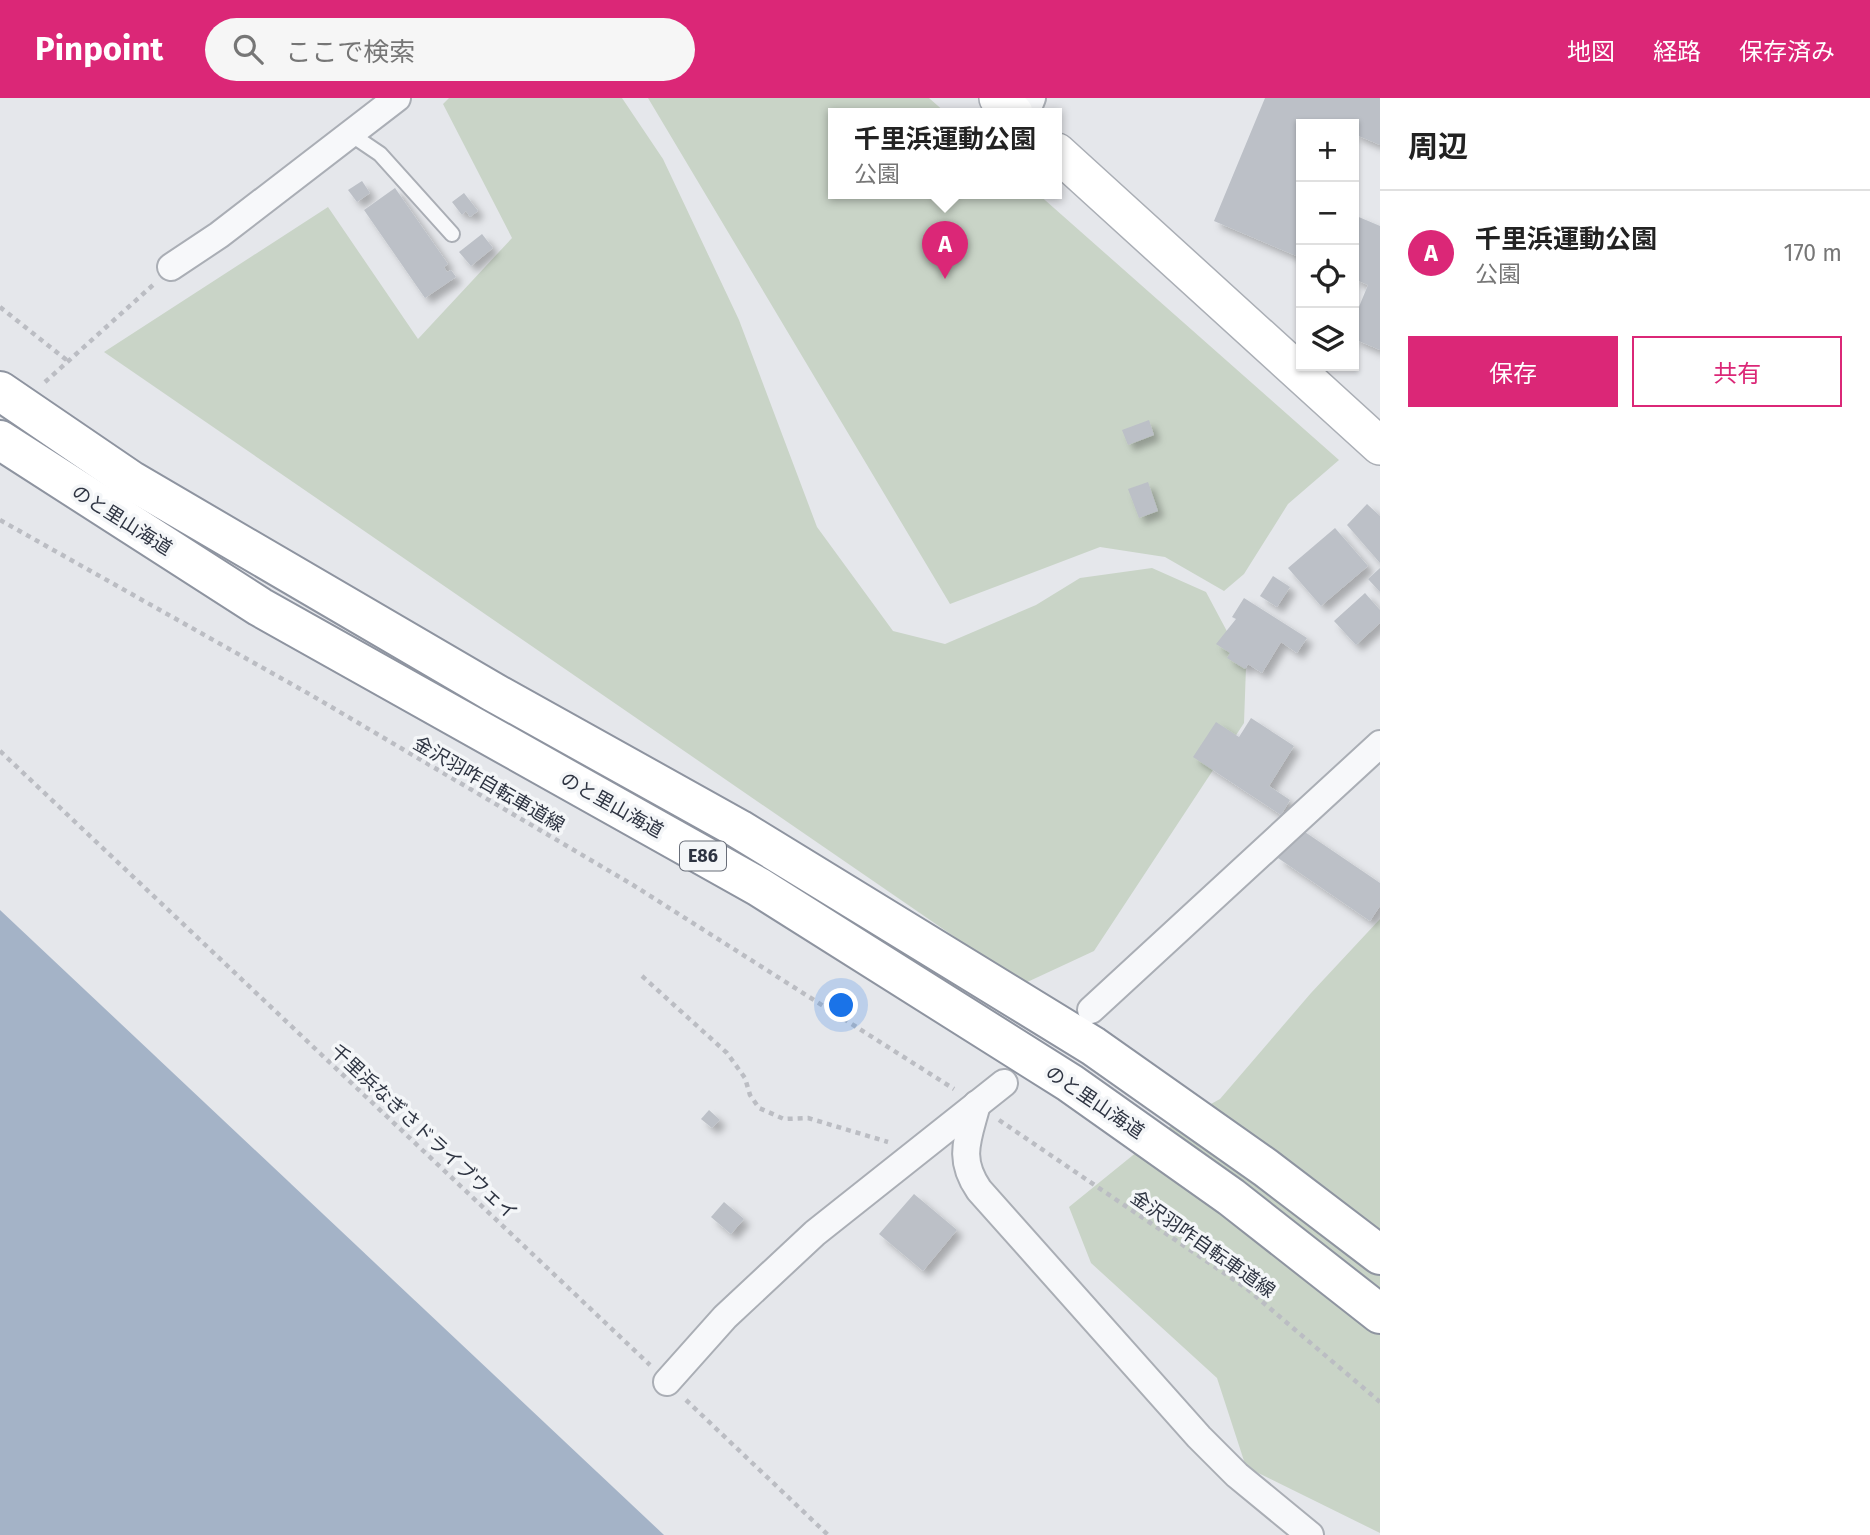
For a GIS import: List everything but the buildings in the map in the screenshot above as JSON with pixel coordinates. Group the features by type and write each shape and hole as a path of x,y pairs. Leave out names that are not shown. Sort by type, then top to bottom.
{"highway":[{"name":"のと里山海道","path":"0,391 132,481 493,692 738,829 1093,1046 1266,1168 1380,1255"},
{"name":"のと里山海道","path":"0,440 43,471 260,607 759,887 1047,1069 1231,1197 1380,1314"}],"street":[{"path":"171,267 219,235 397,98"},
{"path":"1062,157 1380,446"},
{"path":"1091,1010 1380,744"},
{"path":"667,1382 725,1317 815,1233 1004,1083"},
{"path":"977,1104 965,1162 968,1175 979,1190 1199,1437 1237,1475 1310,1535"}],"lane":[{"path":"349,133 380,153 452,233"}],"path":[{"path":"40,387 171,267"},
{"path":"0,307 69,362"},
{"name":"金沢羽咋自転車道線","path":"0,520 311,695 634,885 954,1089"},
{"name":"千里浜なぎさドライブウェイ","path":"0,751 828,1535"},
{"path":"642,976 727,1053 745,1078 750,1096 758,1108 784,1119 808,1118 887,1141 915,1154"},
{"name":"金沢羽咋自転車道線","path":"1000,1121 1246,1288 1380,1402"}],"shaded area":[{"path":"449,98 622,98 663,159 739,320 817,527 893,631 945,644 1036,605 1080,578 1152,568 1206,592 1246,667 1244,723 1094,951 1023,984 104,352 328,207 418,339 512,238 443,104"},
{"path":"648,98 929,98 940,108 828,108 828,199 1044,199 1339,460 1288,504 1244,574 1224,591 1165,557 1100,547 950,604"},
{"path":"1380,919 1380,1533 1246,1467 1217,1378 1091,1263 1069,1207 1164,1130 1220,1099 1311,993"}],"water":[{"path":"0,910 664,1535 0,1535"}],"place":[{"name":"千里浜運動公園","path":"945,279"}]}
